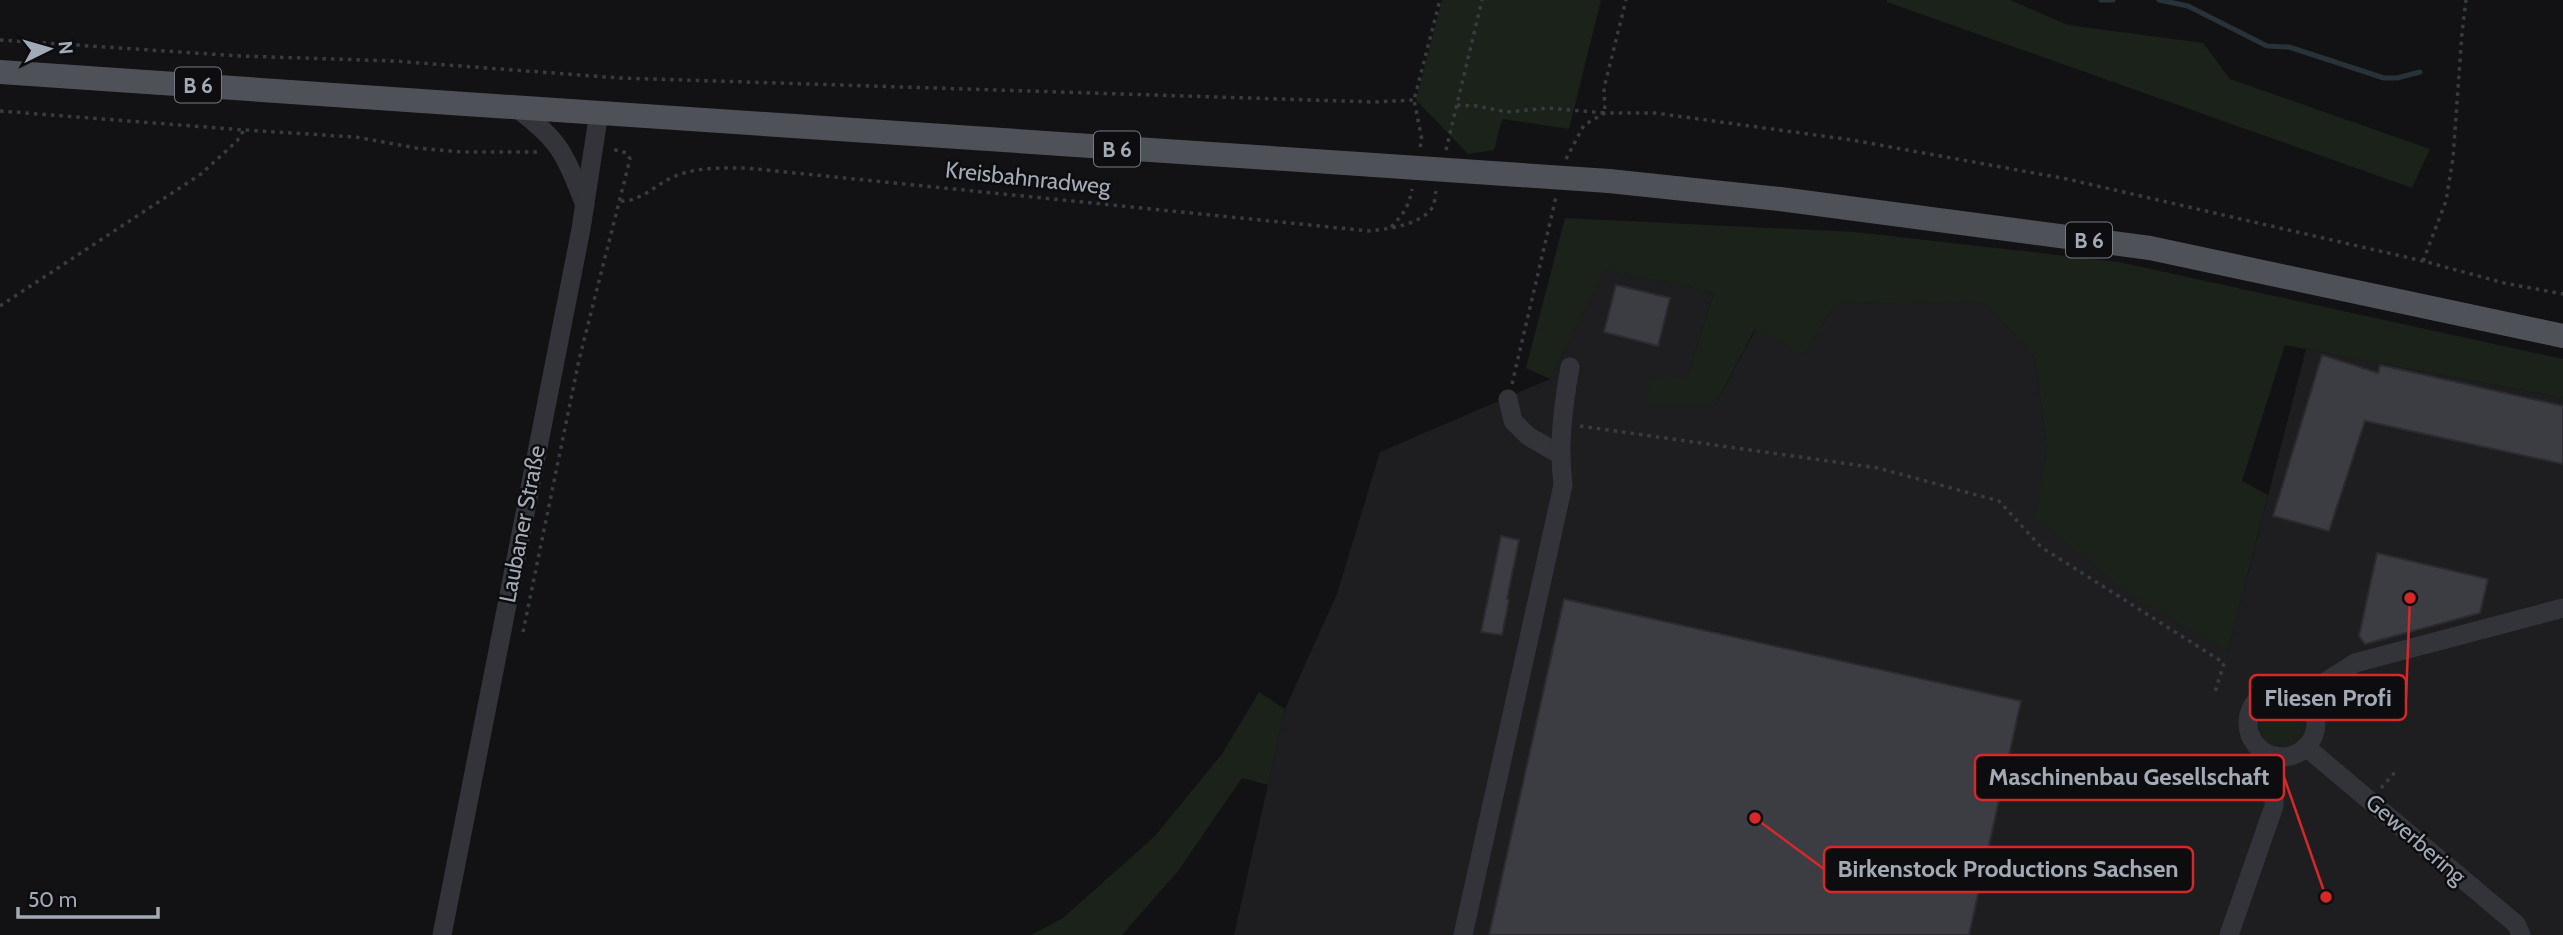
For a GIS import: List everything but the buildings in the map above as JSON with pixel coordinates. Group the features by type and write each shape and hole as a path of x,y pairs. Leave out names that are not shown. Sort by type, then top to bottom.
{"main road":[{"name":"B 6","path":"0,72 599,112 860,133 1609,181 1780,199 2150,248 2563,336"}],"street":[{"path":"514,107 543,128 559,146 585,206"},
{"name":"Laubaner Straße","path":"442,935 585,206 599,112"},
{"path":"1463,935 1563,485 1559,454 1560,423 1570,367"},
{"path":"1508,400 1513,422 1528,436 1559,454"},
{"path":"2302,696 2355,663 2563,608"},
{"path":"2292,690 2310,704 2316,726 2313,738 2306,747 2297,753 2276,756 2260,749 2250,734 2249,716 2261,697 2270,691 2292,690"},
{"name":"Gewerbering","path":"2306,747 2516,924 2521,935"},
{"path":"2229,935 2274,806 2276,756"}],"path":[{"path":"0,40 240,56 394,61 620,78 1374,102 1414,100 1440,0"},
{"path":"1445,156 1482,0"},
{"path":"1457,105 1507,111 1548,108 1605,113 1604,88 1626,0"},
{"path":"2423,261 2446,201 2453,158 2466,0"},
{"path":"0,111 356,137 416,148 462,152 553,152 559,146"},
{"path":"0,306 201,174 237,141 244,130"},
{"path":"521,642 579,360 630,159 626,153 595,144"},
{"name":"Kreisbahnradweg","path":"621,201 633,199 660,183 688,172 715,168 746,168 1369,231 1388,229 1422,217 1433,207 1439,181"},
{"path":"1560,423 1878,468 1999,501 2041,547 2224,663 2214,695"}],"shaded area":[{"path":"1442,0 1601,0 1569,129 1502,119 1494,150 1468,154 1416,100"},
{"path":"1887,0 2010,0 2068,25 2203,43 2230,79 2430,149 2412,188"},
{"path":"1565,218 1855,232 2119,262 2563,359 2563,398 2285,345 2242,481 2268,495 2228,651 2129,594 2035,517 2047,449 2035,358 1985,302 1835,304 1805,354 1755,329 1715,405 1646,405 1650,376 1687,378 1714,292 1605,270 1550,379 1526,368"},
{"path":"1605,270 1714,292 1687,378 1715,405 1756,329 1805,354 1835,304 1985,301 2035,358 2047,449 2036,517 2228,651 2306,349 2563,398 2563,935 1234,935 1285,709 1337,594 1380,452 1550,379"},
{"path":"1259,692 1285,709 1268,785 1242,778 1178,871 1122,935 1031,935 1063,918 1155,836 1222,754"},
{"path":"2281,701 2296,708 2303,723 2296,738 2281,745 2266,738 2259,723 2266,708"}],"waterway":[{"path":"2101,0 2113,0"},
{"path":"2159,0 2188,6 2267,46 2289,47 2384,78 2397,78 2420,72"}],"place":[{"name":"Fliesen Profi","path":"2410,598"},
{"name":"Birkenstock Productions Sachsen","path":"1755,818"},
{"name":"Maschinenbau Gesellschaft","path":"2326,897"}]}
